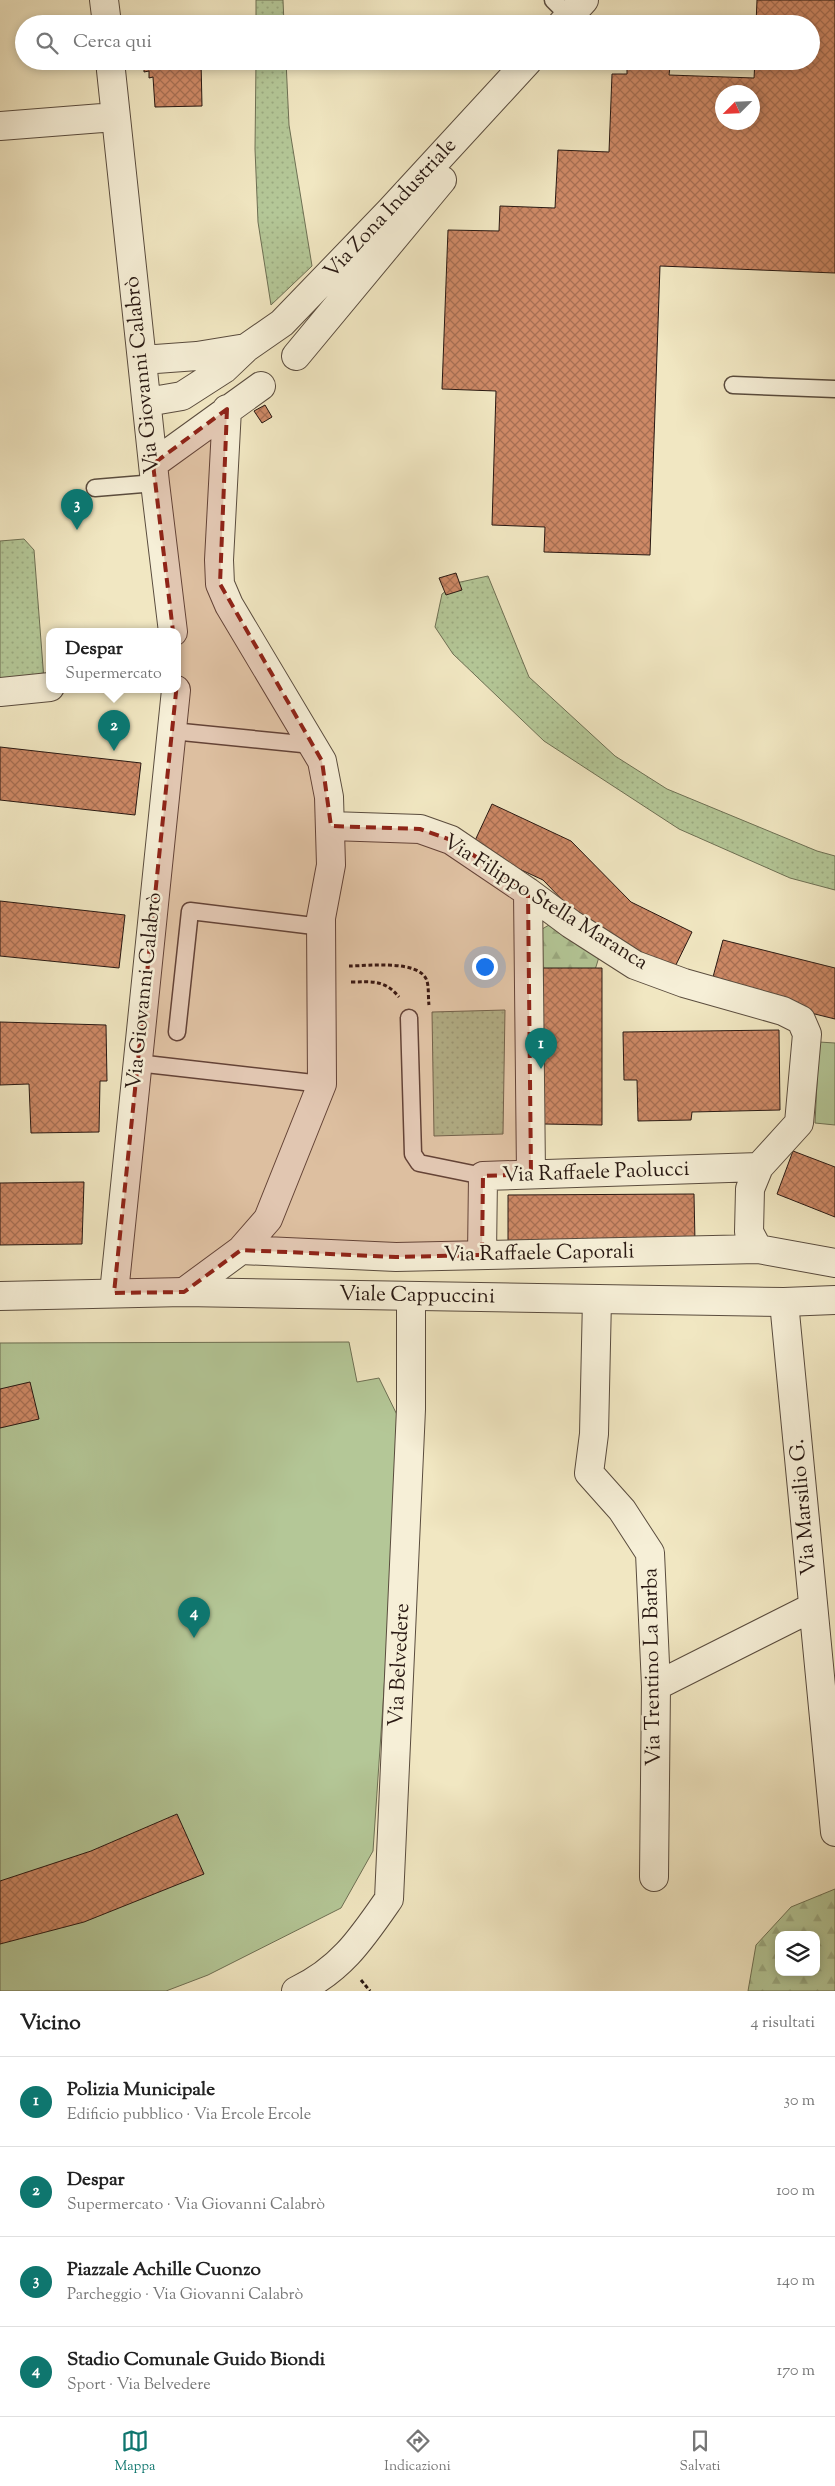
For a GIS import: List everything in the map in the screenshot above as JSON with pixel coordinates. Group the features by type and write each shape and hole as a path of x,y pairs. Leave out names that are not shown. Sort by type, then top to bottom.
{"street":[{"path":"104,0 106,15"},
{"name":"Via Giovanni Calabrò","path":"111,70 173,628"},
{"name":"Via Zona Industriale","path":"147,402 182,396 224,368 246,348 282,322 445,152 520,70"},
{"path":"0,126 115,117"},
{"path":"296,356 446,177 450,162 445,152"},
{"name":"Via Zona Industriale","path":"142,360 197,356 246,348"},
{"path":"154,474 227,409 261,386"},
{"path":"184,1292 241,1250 268,1220 322,1084 332,974 321,918 331,865 329,797 322,761 229,605 220,584 219,560 227,409"},
{"path":"0,692 46,687"},
{"name":"Via Giovanni Calabrò","path":"114,1293 176,693"},
{"name":"Via Filippo Stella Maranca","path":"331,826 420,830 451,840 528,892 571,924 635,965 684,983 783,1011 801,1020 807,1034 799,1123 759,1167 750,1188 749,1232 758,1249"},
{"path":"528,892 530,1174"},
{"name":"Via Raffaele Paolucci","path":"482,1255 483,1176 759,1167"},
{"name":"Via Raffaele Caporali","path":"241,1250 396,1257 758,1249 835,1264"},
{"name":"Viale Cappuccini","path":"0,1296 184,1292 784,1302 835,1300"},
{"name":"Via Belvedere","path":"296,1991 314,1982 355,1948 389,1899 411,1409 411,1297"},
{"name":"Via Trentino La Barba","path":"597,1299 594,1434 589,1473 622,1510 650,1553 656,1686 654,1877"},
{"name":"Via Marsilio G.","path":"784,1302 835,1832"},
{"path":"656,1686 813,1607"}],"lane":[{"path":"733,385 835,389"},
{"path":"95,488 154,474"},
{"path":"172,731 312,745"},
{"path":"177,1032 190,911 322,927"},
{"path":"407,1013 413,1154 418,1163 483,1176"},
{"path":"137,1063 322,1084"}],"path":[{"path":"408,966 420,971 426,981 429,1007 407,1013 391,988 379,982 332,974 408,966"}],"highlighted area":[{"path":"227,409 220,584 322,761 331,826 420,829 451,840 528,892 531,1174 483,1176 482,1255 396,1257 241,1250 184,1292 114,1293 178,673 153,464"}],"green space":[{"path":"256,0 283,0 284,15 256,15"},
{"path":"256,70 286,70 289,125 312,266 271,305 258,222 255,149"},
{"path":"24,539 34,550 44,680 0,685 0,541"},
{"path":"488,576 529,677 615,756 667,789 817,851 835,856 835,890 790,878 679,829 544,741 453,654 435,627 442,594 456,583"},
{"path":"549,925 563,927 599,957 595,970 556,996 533,986 537,932"},
{"path":"505,1010 503,1134 434,1136 432,1012"},
{"path":"819,1042 835,1043 835,1125 815,1123"},
{"path":"349,1342 357,1382 379,1378 402,1425 373,1851 341,1908 208,1975 166,1991 0,1991 0,1343"},
{"path":"835,1889 835,1991 748,1991 756,1945 791,1907"}],"building":[{"path":"757,0 835,0 835,273 660,266 650,555 544,552 545,527 492,525 496,391 442,389 448,230 499,231 500,206 555,208 558,150 609,152 612,74 627,74 627,70 670,70 669,75 754,78 754,70 820,70 820,15 756,15"},
{"path":"144,70 201,70 202,106 155,107 153,77 149,78 149,71 144,72"},
{"path":"265,405 272,417 262,423 254,411"},
{"path":"456,573 462,590 446,595 439,578"},
{"path":"0,747 141,763 135,815 0,800"},
{"path":"492,804 571,841 631,902 692,932 671,975 603,942 543,880 472,847"},
{"path":"0,901 125,915 119,968 0,956"},
{"path":"723,940 835,968 835,1019 710,988"},
{"path":"543,968 602,968 602,1125 544,1124"},
{"path":"0,1022 106,1025 107,1081 100,1081 99,1132 31,1133 29,1084 0,1085"},
{"path":"779,1030 780,1110 692,1112 691,1120 638,1121 637,1080 624,1080 623,1032"},
{"path":"793,1151 835,1167 835,1217 777,1194"},
{"path":"84,1182 82,1244 0,1245 0,1183"},
{"path":"694,1194 695,1242 508,1244 508,1195"},
{"path":"30,1382 39,1419 0,1428 0,1389"},
{"path":"177,1814 204,1874 84,1922 0,1944 0,1881 91,1851"}],"place":[{"name":"Piazzale Achille Cuonzo","path":"77,530"},
{"name":"Despar","path":"114,751"},
{"name":"Polizia Municipale","path":"541,1069"},
{"name":"Stadio Comunale Guido Biondi","path":"194,1638"}]}
